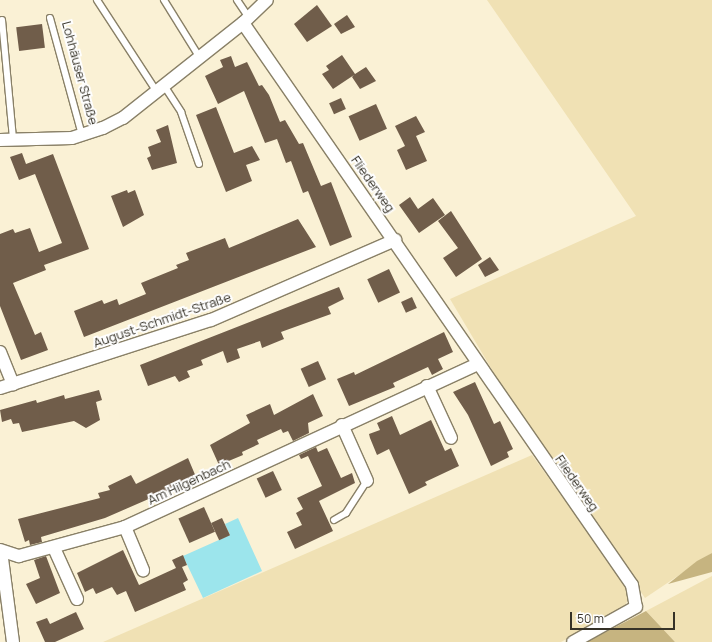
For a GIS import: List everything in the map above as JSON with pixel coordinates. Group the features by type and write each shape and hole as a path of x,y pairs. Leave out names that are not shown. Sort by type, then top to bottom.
{"street":[{"name":"Lohhäuser Straße","path":"0,140 59,139 82,135 123,118 162,90 246,20 267,0"},
{"name":"Fliederweg","path":"246,20 477,364 632,585 636,607 573,642"},
{"name":"August-Schmidt-Straße","path":"0,388 210,320 395,240"},
{"path":"0,352 12,384"},
{"path":"366,481 342,425 477,364"},
{"path":"427,386 451,438"},
{"name":"Am Hilgenbach","path":"13,642 1,551 19,556 54,548 125,528 342,425"},
{"path":"125,528 143,570"},
{"path":"54,548 77,599"}],"lane":[{"path":"97,0 162,90 180,112 199,164"},
{"path":"164,0 200,58"},
{"path":"237,0 246,20"},
{"name":"Lohhäuser Straße","path":"50,18 82,135"},
{"path":"2,20 13,139"},
{"path":"334,520 346,513 366,481"}],"shaded area":[{"path":"487,0 712,0 712,553 645,598 513,405 450,299 636,216"},
{"path":"532,455 627,586 629,597 624,608 561,642 103,642"},
{"path":"712,553 712,572 668,584 697,561"},
{"path":"712,576 712,642 675,642 646,611"},
{"path":"646,611 675,642 586,642 627,621"}],"water":[{"path":"238,518 262,571 203,598 183,556 230,535 225,524"}],"building":[{"path":"317,5 332,26 307,42 294,24"},
{"path":"347,15 355,27 341,34 334,24"},
{"path":"42,24 45,48 19,51 16,27"},
{"path":"342,55 355,74 366,67 376,81 360,89 352,77 354,75 333,89 322,74 329,70 326,66"},
{"path":"231,56 235,67 247,62 259,86 262,85 269,95 280,122 285,120 299,144 303,143 321,186 331,182 352,237 330,246 308,191 303,193 291,161 286,163 277,139 265,143 244,91 218,104 205,76 223,67 220,60"},
{"path":"341,98 346,109 334,114 329,103"},
{"path":"376,104 387,129 360,141 349,116"},
{"path":"216,107 234,153 252,146 260,160 246,165 252,181 226,192 196,115"},
{"path":"416,116 425,132 416,136 427,161 406,170 397,150 405,146 395,126"},
{"path":"168,125 177,163 152,170 147,158 151,156 148,147 161,142 156,130"},
{"path":"22,153 26,164 53,154 89,249 44,265 46,270 13,283 35,335 41,332 48,350 21,360 0,306 0,234 13,229 15,233 30,228 39,252 62,243 35,174 19,180 10,157"},
{"path":"127,190 128,193 135,190 144,215 123,227 111,196"},
{"path":"410,197 418,209 433,198 445,215 419,233 399,205"},
{"path":"451,211 482,259 456,277 443,258 458,248 438,221"},
{"path":"298,219 316,247 84,337 74,311 102,300 104,304 117,299 119,305 146,294 141,283 178,268 176,265 189,260 186,253 225,238 229,248"},
{"path":"490,257 499,270 485,277 478,265"},
{"path":"389,269 400,293 378,303 367,279"},
{"path":"339,287 344,299 328,307 331,314 281,332 284,339 262,348 260,341 237,349 240,358 227,363 223,351 201,360 203,365 187,371 190,377 179,382 175,376 148,386 140,365"},
{"path":"412,297 417,308 406,313 401,302"},
{"path":"444,332 453,352 438,359 443,369 432,375 428,367 393,383 395,387 349,406 337,379 354,372 355,375"},
{"path":"318,361 326,379 309,387 301,369"},
{"path":"475,382 494,424 500,421 513,449 507,452 509,457 491,466 468,415 453,392"},
{"path":"99,390 102,400 96,402 100,420 86,428 74,421 22,432 19,423 13,424 11,419 2,422 0,410 36,400 37,403 64,395 65,399"},
{"path":"313,394 323,416 308,423 309,433 293,441 288,431 283,433 281,429 257,440 259,444 242,452 243,455 219,465 210,445 250,423 246,415 270,404 274,415"},
{"path":"392,416 400,435 431,420 445,451 451,448 459,466 425,482 427,485 409,494 389,449 377,455 369,434 380,430 377,423"},
{"path":"316,447 318,452 327,448 341,478 352,473 355,483 319,501 333,531 295,549 287,532 302,525 296,513 303,509 297,498 322,486 308,456 301,459 299,455"},
{"path":"188,458 196,477 105,518 41,537 42,542 30,545 29,540 25,542 18,519 100,498 98,493 110,490 108,486 131,475 136,484"},
{"path":"273,471 282,490 266,498 257,479"},
{"path":"204,507 215,532 189,543 178,518"},
{"path":"222,518 230,535 219,540 211,523"},
{"path":"123,550 139,585 176,568 172,560 183,555 187,565 182,567 188,580 183,583 186,590 135,612 126,591 117,595 112,587 96,594 93,588 85,592 77,573"},
{"path":"46,556 60,593 36,604 26,584 40,578 34,560"},
{"path":"76,612 84,629 55,642 45,642 36,622 47,618 50,624"}]}
